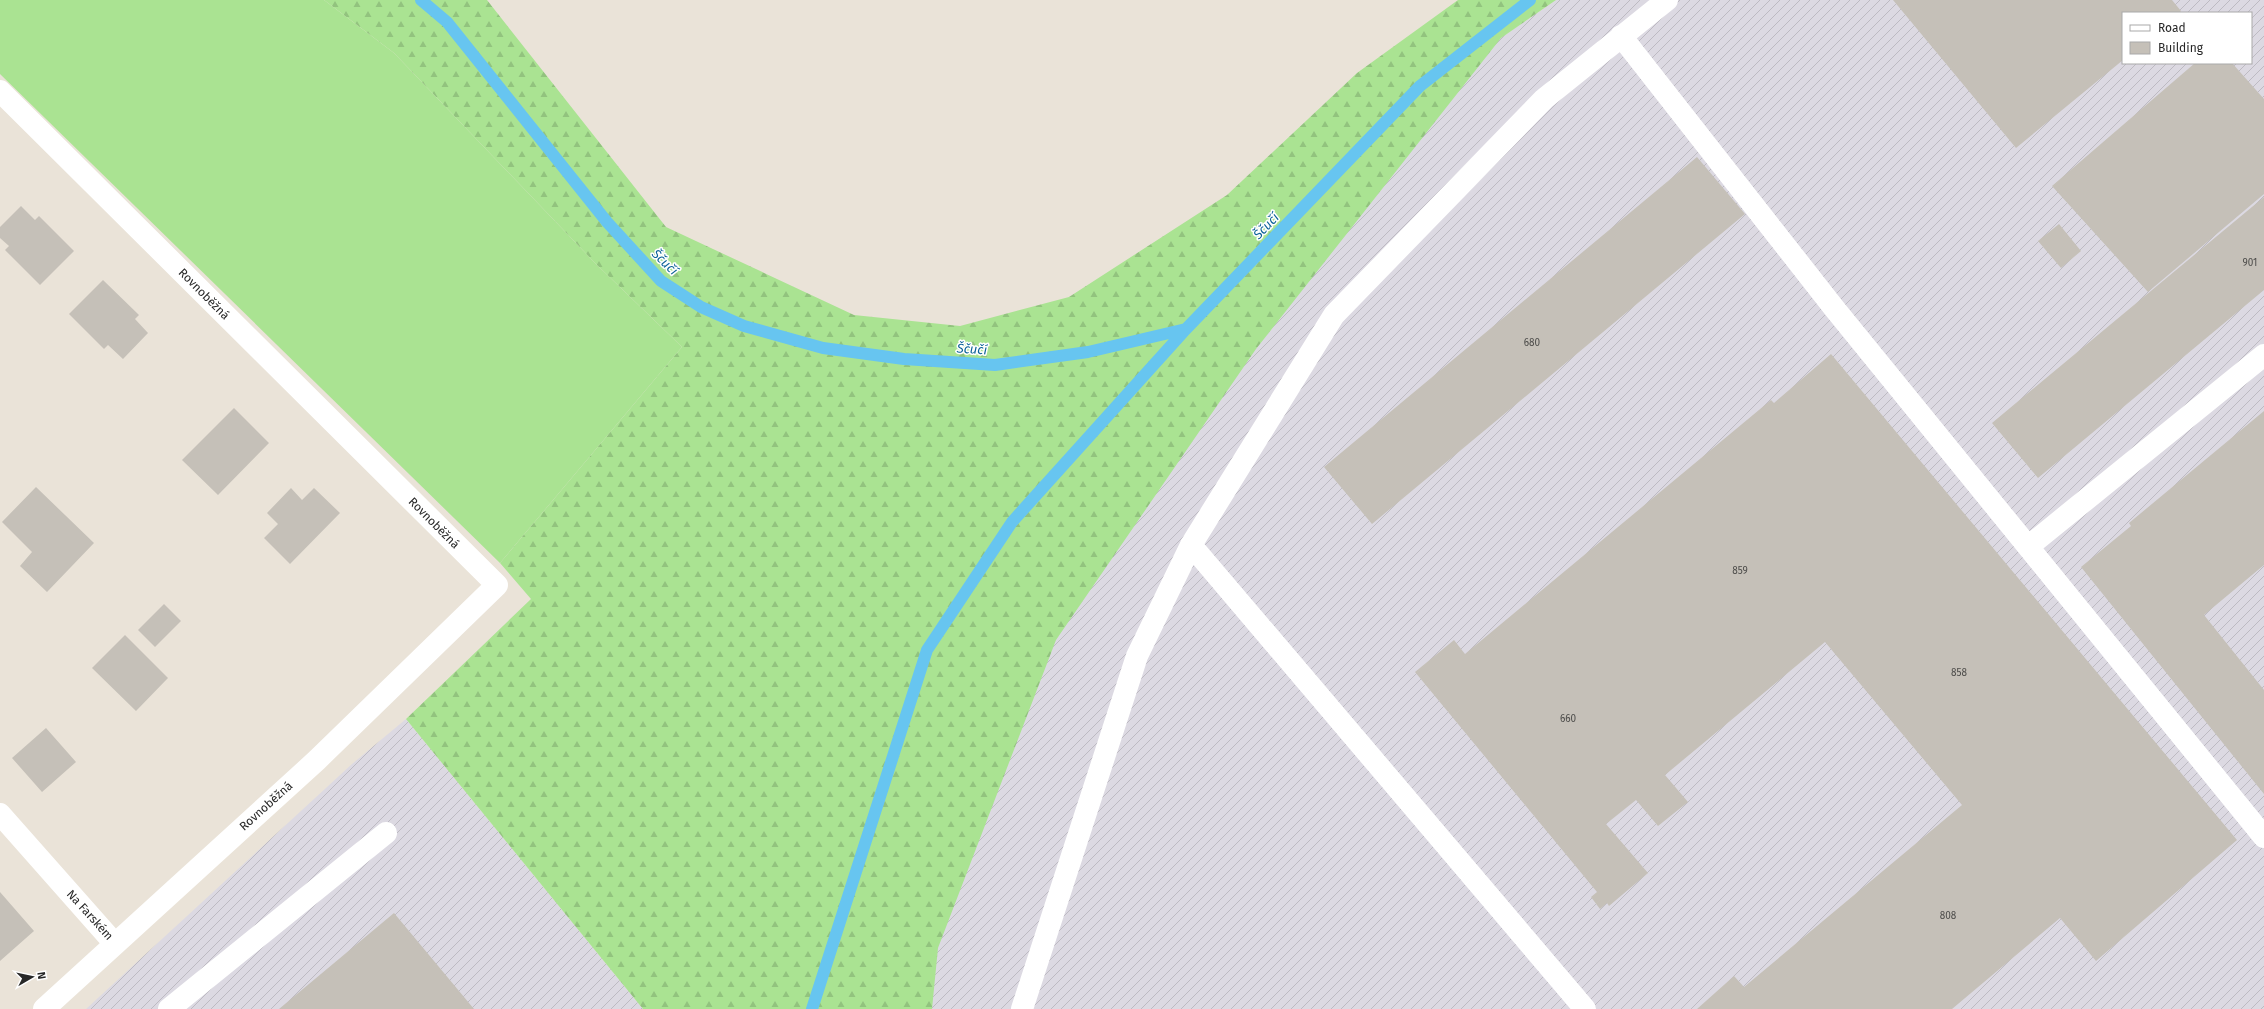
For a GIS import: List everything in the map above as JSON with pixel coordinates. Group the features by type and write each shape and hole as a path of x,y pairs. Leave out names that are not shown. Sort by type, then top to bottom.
{"street":[{"path":"1022,1009 1137,656 1191,545 1334,315 1544,99 1666,0"},
{"path":"1621,36 1834,308 2264,837"},
{"name":"Rovnoběžná","path":"0,90 497,586 317,760 115,944"},
{"path":"2029,546 2264,355"},
{"path":"1191,545 1585,1009"},
{"name":"Na Farském","path":"0,814 115,944 44,1009"},
{"path":"169,1009 386,833"}],"shaded area":[{"path":"1556,0 2264,0 2264,1009 793,1009 1390,114"},
{"path":"406,719 643,1009 86,1009 352,764"}],"green space":[{"path":"0,0 324,0 394,53 596,264 682,347 500,563 0,74"},
{"path":"324,0 487,0 666,227 854,315 960,326 1069,297 1227,195 1357,73 1458,0 1556,0 1501,38 1256,349 1056,640 938,948 932,1009 643,1009 406,719 531,599 500,563 682,347 596,264 394,53"}],"building":[{"path":"1893,0 2172,0 2181,11 2180,12 2122,12 2122,61 2016,148"},
{"path":"2194,64 2233,64 2264,99 2264,194 2148,292 2052,186"},
{"path":"1697,157 1745,214 1372,524 1324,467"},
{"path":"2264,197 2264,290 2038,478 1992,423"},
{"path":"21,206 35,220 39,216 74,251 40,285 5,250 9,246 0,238 0,227"},
{"path":"2059,224 2081,251 2061,268 2038,241"},
{"path":"103,280 139,315 135,319 148,333 123,359 108,345 104,349 69,314"},
{"path":"1831,354 2237,840 2096,961 2060,918 1952,1009 1697,1009 1734,976 1744,987 1962,805 1825,642 1665,775 1688,802 1658,826 1636,800 1606,824 1648,873 1609,906 1607,903 1600,909 1591,897 1597,892 1415,672 1454,640 1465,654 1771,400 1774,403"},
{"path":"234,408 269,443 218,495 182,460"},
{"path":"2264,411 2264,565 2204,615 2264,690 2264,794 2081,567 2131,526 2129,523"},
{"path":"36,487 94,543 47,592 20,566 32,552 2,522"},
{"path":"291,488 302,500 314,488 340,513 290,564 264,538 278,524 267,513"},
{"path":"164,604 181,621 155,647 138,630"},
{"path":"125,635 168,678 136,711 92,668"},
{"path":"46,728 76,762 42,792 12,758"},
{"path":"0,892 34,931 0,961"},
{"path":"394,913 474,1009 279,1009"}],"waterway":[{"name":"Ščučí","path":"421,0 447,22 607,222 661,281 701,307 744,326 823,348 904,359 995,365 1088,352 1186,329 1420,86 1530,0"},
{"path":"812,1009 927,650 1012,522 1186,329"}]}
